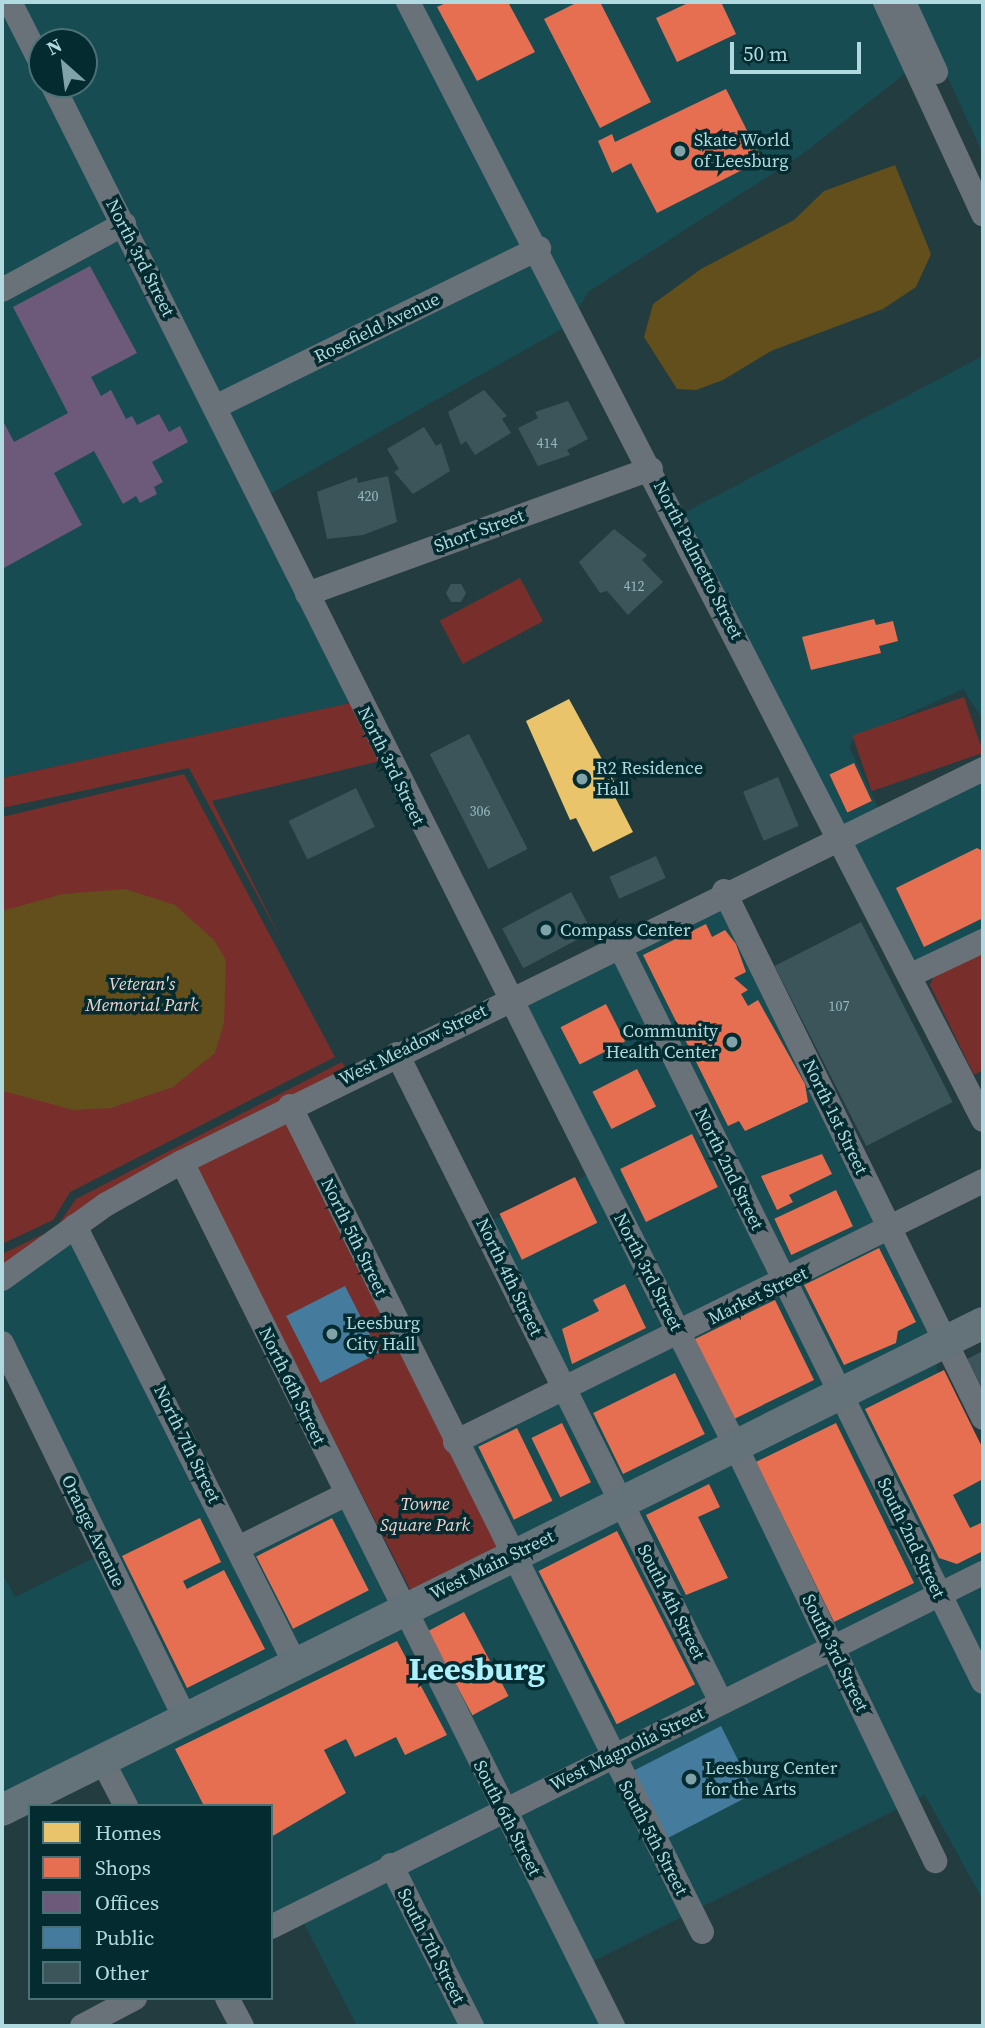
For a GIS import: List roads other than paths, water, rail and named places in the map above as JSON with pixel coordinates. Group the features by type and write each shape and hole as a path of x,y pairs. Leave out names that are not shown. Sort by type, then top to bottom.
{"main road":[{"name":"West Main Street","path":"2,1810 401,1609 983,1323"}],"street":[{"path":"10,2 28,37"},
{"name":"North Palmetto Street","path":"408,2 539,248 983,1120"},
{"path":"885,2 981,194"},
{"path":"904,2 981,194"},
{"name":"North 3rd Street","path":"59,98 507,998 735,1445"},
{"path":"2,290 124,224"},
{"name":"Rosefield Avenue","path":"215,407 539,248"},
{"name":"Short Street","path":"307,594 651,469"},
{"name":"West Meadow Street","path":"2,1279 75,1226 182,1162 618,943 983,769"},
{"name":"North 1st Street","path":"724,891 983,1418"},
{"path":"911,975 983,941"},
{"name":"North 2nd Street","path":"618,943 839,1394"},
{"name":"North 4th Street","path":"397,1054 620,1502"},
{"name":"North 5th Street","path":"290,1106 513,1555"},
{"name":"North 6th Street","path":"182,1162 401,1609"},
{"name":"Market Street","path":"455,1442 785,1283 983,1181"},
{"name":"North 7th Street","path":"75,1226 295,1663"},
{"name":"Orange Avenue","path":"2,1343 185,1718"},
{"name":"South 2nd Street","path":"839,1394 983,1682"},
{"name":"South 3rd Street","path":"735,1445 935,1861"},
{"path":"238,1548 345,1495"},
{"name":"South 4th Street","path":"620,1502 721,1702"},
{"name":"South 5th Street","path":"513,1555 610,1757 702,1932"},
{"name":"West Magnolia Street","path":"273,1926 390,1865 983,1573"},
{"name":"South 6th Street","path":"401,1609 613,2026"},
{"path":"102,1760 125,1804"},
{"name":"South 7th Street","path":"390,1865 472,2026"},
{"path":"82,2026 131,2000"},
{"path":"228,2000 242,2026"}],"place":[{"name":"Skate World of Leesburg","path":"680,151"},
{"name":"R2 Residence Hall","path":"582,779"},
{"name":"Compass Center","path":"546,930"},
{"name":"Community Health Center","path":"732,1042"},
{"name":"Leesburg City Hall","path":"332,1334"},
{"name":"Leesburg Center for the Arts","path":"691,1779"}],"district":[{"name":"Leesburg","path":"477,1669"}],"park label":[{"name":"Veteran's Memorial Park","path":"142,995"},
{"name":"Towne Square Park","path":"425,1515"}]}
